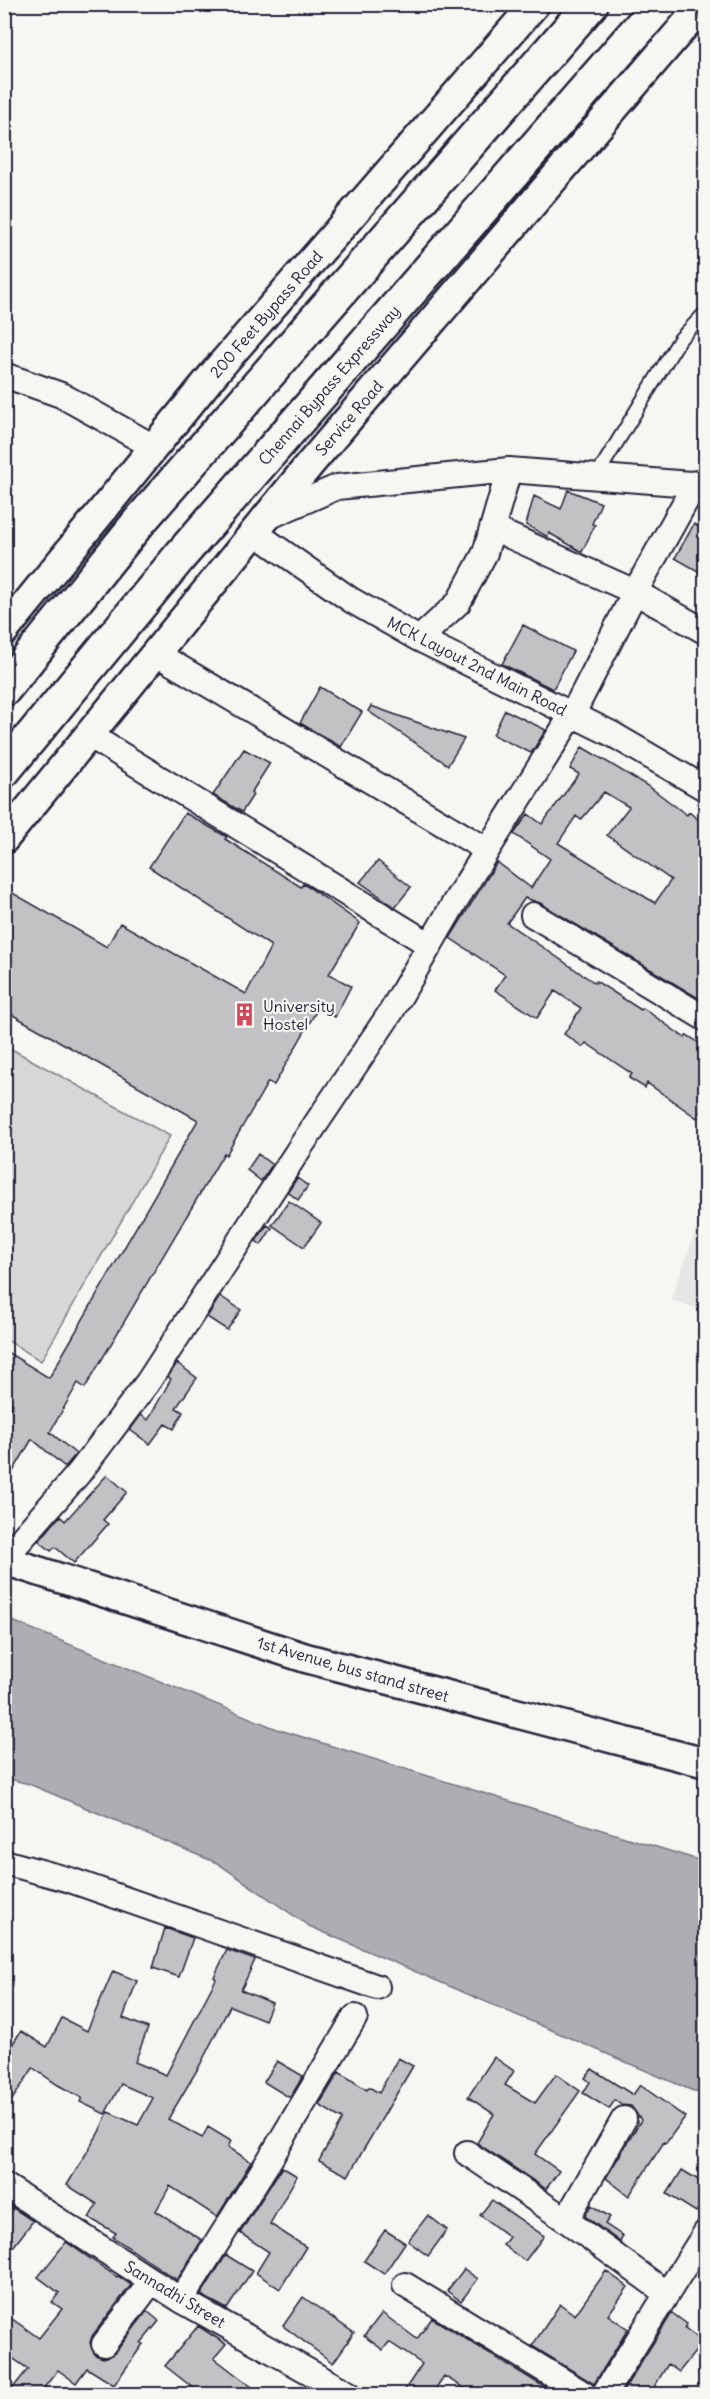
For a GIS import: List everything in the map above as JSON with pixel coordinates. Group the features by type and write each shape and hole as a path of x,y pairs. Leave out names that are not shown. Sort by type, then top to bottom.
{"highway":[{"path":"4,689 138,523 591,4"},
{"name":"Chennai Bypass Expressway","path":"4,770 181,555 660,4"}],"street":[{"name":"200 Feet Bypass Road","path":"4,631 216,371 536,4"},
{"name":"Service Road","path":"4,839 260,525 703,4"},
{"path":"4,375 61,395 145,442 152,450"},
{"path":"420,639 458,603 485,553 509,470"},
{"path":"4,1559 79,1473 148,1382 301,1146 392,1012 487,850 572,715 635,592 697,493 597,475 509,470 337,487 260,525"},
{"name":"MCK Layout 2nd Main Road","path":"260,525 351,600 420,639 612,734 705,789"},
{"path":"492,528 635,592 705,632"},
{"path":"156,653 487,850"},
{"path":"89,735 430,945"},
{"path":"533,915 705,1019"},
{"name":"1st Avenue, bus stand street","path":"4,1559 306,1658 705,1763"},
{"path":"4,1862 70,1880 378,1987"},
{"path":"181,2300 270,2159 354,2016"},
{"path":"566,2220 624,2119"},
{"path":"467,2153 566,2220 666,2293"},
{"name":"Sannadhi Street","path":"4,2186 181,2300 350,2394"},
{"path":"604,2394 705,2232"},
{"path":"104,2344 152,2281"},
{"path":"405,2285 584,2394"}],"lane":[{"path":"597,475 680,339 705,312"}],"shaded area":[{"path":"4,1045 170,1136 41,1361 5,1339"},
{"path":"705,1205 706,1311 671,1300"},
{"path":"5,1618 277,1729 705,1862 705,2096 309,1926 217,1863 29,1784 5,1778"}],"building":[{"path":"568,490 601,503 592,524 595,525 582,552 549,533 548,537 526,525 534,496 561,509"},
{"path":"694,524 705,531 705,575 675,558"},
{"path":"523,625 573,651 553,689 502,664"},
{"path":"320,687 362,712 341,747 300,723"},
{"path":"371,706 464,739 448,765 368,711"},
{"path":"505,710 546,730 531,753 493,735"},
{"path":"582,747 651,788 687,815 689,812 705,825 705,1002 540,903 525,898 507,923 595,983 596,981 641,1010 643,1008 685,1038 687,1035 705,1047 705,1105 697,1118 647,1083 645,1088 629,1078 632,1074 586,1043 583,1047 564,1034 581,1008 555,991 537,1018 495,990 505,975 450,938 497,862 531,888 550,859 514,834 528,814 542,824 579,774 570,769","holes":["604,792 629,807 607,835 671,880 655,903 558,843 576,816 581,820"]},
{"path":"244,749 270,763 242,812 213,795"},
{"path":"185,813 227,837 225,839 301,887 303,884 310,888 360,923 329,974 351,986 335,1017 318,1008 274,1085 268,1082 226,1155 224,1153 85,1388 78,1383 50,1432 76,1454 65,1467 32,1439 4,1487 4,1418 13,1404 4,1398 4,1350 49,1378 198,1120 4,1010 4,888 107,947 120,923 246,994 271,946 149,867"},
{"path":"378,861 411,887 395,907 360,882"},
{"path":"258,1154 272,1165 261,1181 247,1170"},
{"path":"297,1178 308,1186 298,1200 288,1192"},
{"path":"289,1201 321,1223 304,1247 272,1225"},
{"path":"267,1225 272,1228 261,1245 256,1241"},
{"path":"220,1296 241,1310 227,1330 207,1317"},
{"path":"177,1363 197,1378 176,1408 183,1412 174,1429 165,1424 150,1444 130,1430 141,1415 148,1420 171,1379 168,1377"},
{"path":"107,1475 127,1492 103,1520 108,1524 74,1563 55,1547 51,1551 39,1541 60,1516 65,1521"},
{"path":"165,1928 193,1938 179,1977 153,1968"},
{"path":"227,1950 255,1960 241,1990 272,2003 265,2020 230,2006 200,2065 168,2119 202,2138 208,2127 231,2141 228,2147 251,2162 217,2217 170,2186 156,2211 202,2240 177,2280 113,2237 116,2233 89,2218 97,2204 67,2185 98,2134 108,2112 138,2125 153,2098 121,2084 105,2114 80,2102 82,2098 33,2068 4,2112 4,2057 21,2031 47,2047 62,2018 87,2031 113,1971 137,1981 123,2018 148,2028 135,2062 166,2075 216,1979 214,1977"},
{"path":"494,2057 514,2071 505,2085 535,2103 556,2074 580,2091 535,2154 559,2171 546,2189 477,2143 494,2114 468,2097"},
{"path":"398,2058 413,2066 348,2176 319,2161 342,2119 319,2105 339,2072 367,2090 369,2087 379,2093"},
{"path":"277,2061 303,2076 290,2098 264,2082"},
{"path":"592,2069 633,2095 640,2085 685,2117 666,2143 664,2142 629,2196 606,2178 641,2120 631,2106 621,2105 615,2100 609,2109 583,2093 590,2082 585,2078"},
{"path":"282,2167 297,2176 270,2224 306,2247 280,2289 256,2273 269,2252 240,2233"},
{"path":"682,2170 705,2184 705,2196 696,2212 667,2194"},
{"path":"492,2200 544,2236 525,2261 503,2245 509,2237 480,2215"},
{"path":"4,2202 33,2221 4,2259"},
{"path":"591,2205 610,2217 605,2224 623,2236 620,2242 585,2216"},
{"path":"428,2215 447,2230 428,2256 408,2241"},
{"path":"385,2230 405,2243 384,2274 364,2261"},
{"path":"66,2242 131,2285 92,2336 90,2343 95,2355 103,2358 115,2353 147,2311 159,2321 141,2343 143,2344 114,2385 87,2368 76,2383 58,2370 39,2394 8,2394 28,2369 4,2352 4,2317 10,2321 12,2319 39,2338 62,2309 52,2302 59,2293 38,2277"},
{"path":"226,2255 252,2271 227,2309 201,2295"},
{"path":"464,2269 478,2279 461,2301 447,2291"},
{"path":"606,2271 628,2287 608,2315 628,2329 594,2384 532,2346 560,2304 575,2315"},
{"path":"303,2297 354,2333 333,2363 283,2326"},
{"path":"382,2313 417,2339 432,2318 554,2393 474,2394 444,2376 432,2394 402,2394 422,2364 389,2342 383,2350 364,2336"},
{"path":"672,2313 687,2324 685,2328 703,2342 679,2372 668,2364 650,2394 621,2394"},
{"path":"198,2326 226,2344 214,2358 261,2394 201,2394 165,2366"}],"place":[{"name":"University Hostel","path":"245,1015"}]}
